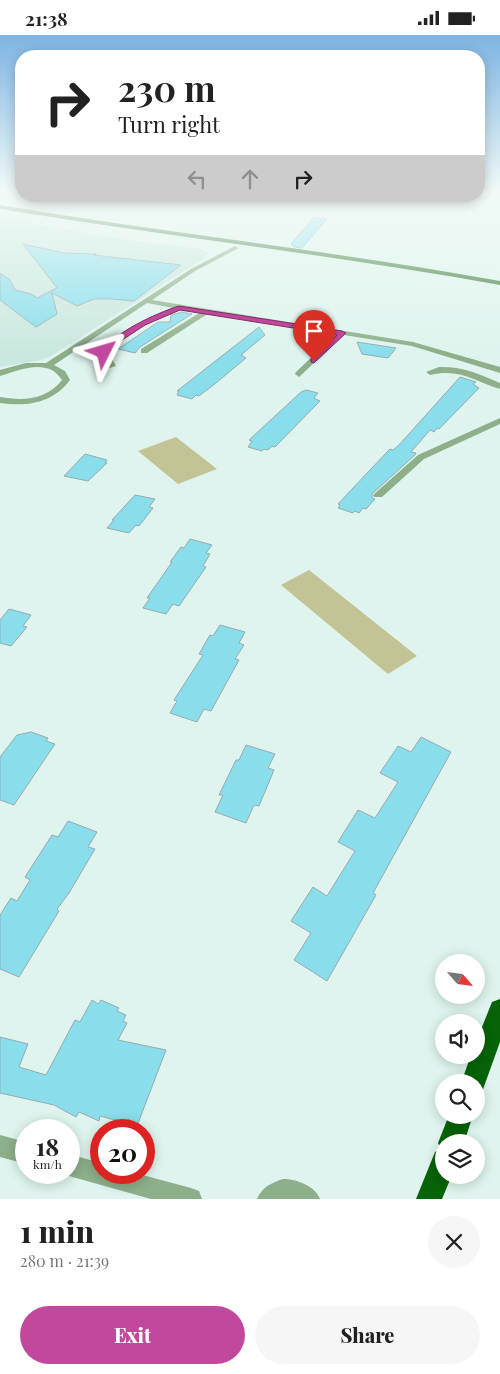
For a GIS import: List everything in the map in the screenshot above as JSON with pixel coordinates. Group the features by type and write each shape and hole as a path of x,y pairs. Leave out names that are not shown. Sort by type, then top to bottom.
{"highway":[{"path":"476,1074 500,1010"},
{"path":"429,1199 435,1184"}],"main road":[{"path":"213,245 353,263 500,287"},
{"path":"255,245 400,265 500,283"}],"street":[{"path":"48,365 193,270 234,248"},
{"path":"146,301 179,308 412,344 500,370"},
{"path":"112,366 104,352 111,345 143,324 179,308"},
{"path":"144,351 206,312"},
{"path":"299,374 342,333"},
{"path":"0,373 23,367 48,365 58,369 66,380 57,392 44,398 10,402 0,400"},
{"path":"430,372 440,369 459,370 499,384"},
{"path":"378,495 421,457 500,421"},
{"path":"0,1146 15,1150"},
{"path":"80,1168 190,1199"},
{"path":"268,1199 279,1191 289,1189 299,1192 309,1199"}],"shaded area":[{"path":"0,245 171,245 200,249 208,253 203,259 51,356 42,360 0,367"}],"green space":[{"path":"176,437 217,469 178,484 138,451"},
{"path":"309,570 417,656 388,674 281,585"}],"building":[{"path":"24,245 64,253 96,254 94,255 181,265 134,301 94,299 77,306 52,293 57,314 36,327 0,300 0,273 10,280 15,290 31,294 37,298 57,288"},
{"path":"292,245 304,245 302,248"},
{"path":"182,312 192,314 140,347 135,353 118,349 158,322 170,322 171,315"},
{"path":"259,327 265,335 241,355 246,358 216,383 192,399 177,395 179,391 177,391"},
{"path":"357,342 396,348 388,358 362,354"},
{"path":"460,377 476,382 473,384 479,388 439,429 437,428 434,432 430,430 411,452 416,453 415,455 372,494 372,498 375,499 366,509 363,508 359,513 355,511 353,513 338,508 340,505 338,504 390,449 393,450 399,445"},
{"path":"306,390 318,393 314,398 320,401 275,447 272,446 268,450 264,449 262,451 248,447 252,441 249,440 301,392"},
{"path":"85,454 107,460 105,463 107,463 88,481 64,476"},
{"path":"135,495 155,499 149,507 153,508 139,526 136,525 129,533 107,528 114,520 112,520"},
{"path":"190,539 212,545 206,553 210,554 203,566 206,567 179,606 173,604 166,614 143,608 150,598 147,598 172,562 170,562 181,547 184,548"},
{"path":"9,609 31,615 23,626 27,627 11,646 0,643 0,620"},
{"path":"220,625 245,632 239,643 244,645 235,659 239,660 211,711 204,709 197,722 170,713 177,701 174,700 203,655 199,654 210,635 213,636"},
{"path":"31,732 48,738 46,741 55,744 14,805 0,800 0,757 17,735"},
{"path":"421,737 451,752 373,893 376,895 327,981 294,960 311,933 291,921 313,887 327,896 355,851 338,842 358,810 375,818 398,782 380,773 398,746 411,752"},
{"path":"246,745 275,754 268,768 274,770 259,806 254,805 246,823 215,812 223,795 219,795 236,760 239,760"},
{"path":"68,821 97,832 88,847 95,849 69,893 57,909 59,911 19,977 0,969 0,915 11,898 17,901 30,880 25,877 52,835 58,837"},
{"path":"92,1000 98,1004 101,1000 119,1008 117,1011 126,1015 123,1021 127,1023 118,1040 166,1050 140,1119 111,1119 100,1116 99,1119 95,1119 79,1112 76,1117 54,1105 0,1093 0,1037 28,1044 19,1067 46,1075 75,1020 80,1022"}],"route":[{"path":"104,352 111,345 143,324 179,308 342,333 314,361"}]}
